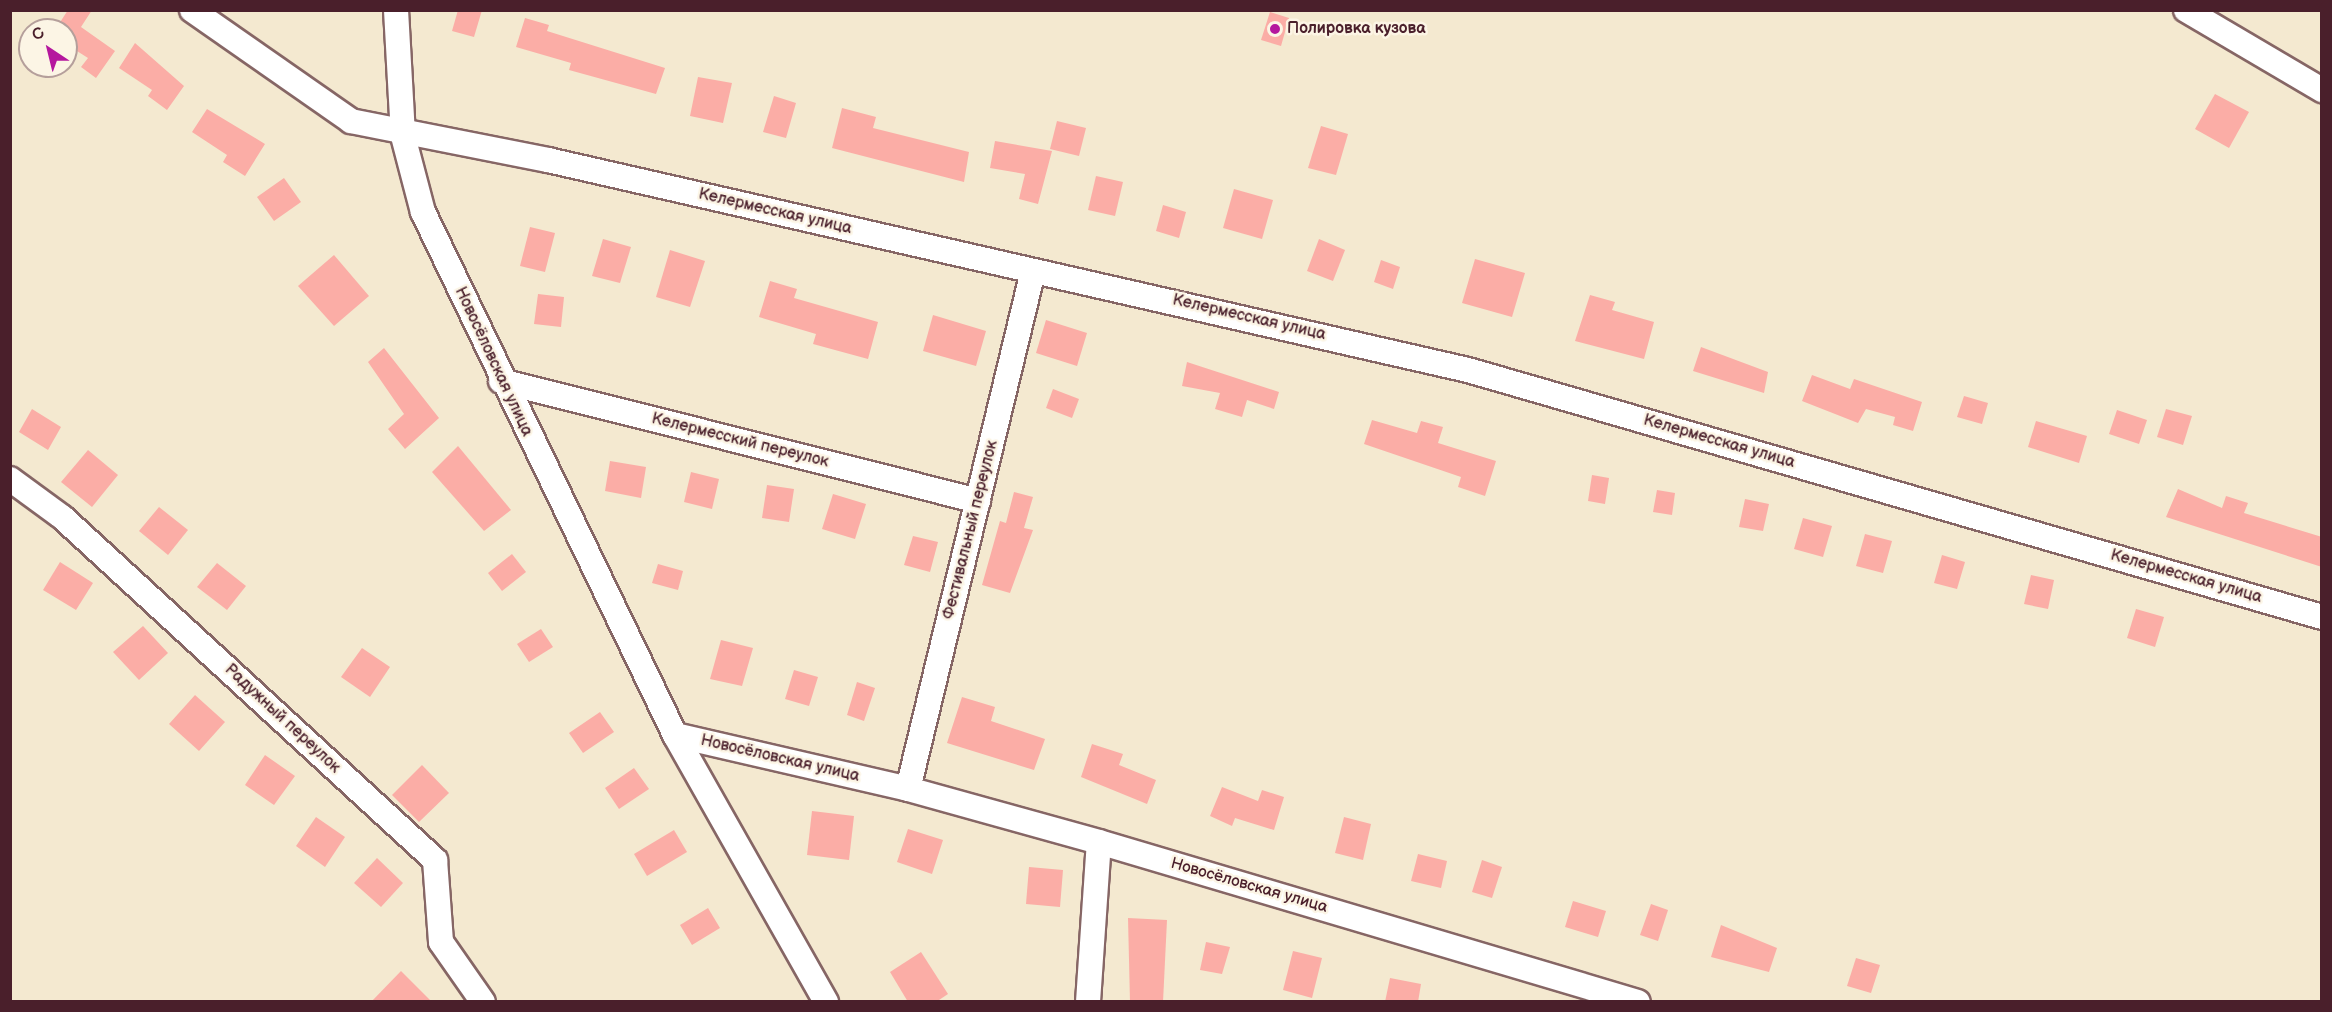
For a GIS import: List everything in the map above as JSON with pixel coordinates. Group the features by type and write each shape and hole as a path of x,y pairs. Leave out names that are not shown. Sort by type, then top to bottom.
{"street":[{"name":"Келермесская улица","path":"192,10 351,121 403,136 548,160 1468,370 2322,617"},
{"name":"Новосёловская улица","path":"396,10 403,136 423,212 501,381 675,735 908,789 1099,842 1638,1002"},
{"path":"2186,10 2322,90"},
{"name":"Фестивальный переулок","path":"908,789 1033,271"},
{"name":"Келермесский переулок","path":"501,381 978,501"},
{"name":"Радужный переулок","path":"10,479 62,517 435,860 441,942 483,1002"},
{"path":"675,735 826,1002"},
{"path":"1088,1002 1099,842"}],"building":[{"path":"68,10 92,10 81,27 115,51 96,78 81,67 88,58 78,52 78,18 63,18"},
{"path":"458,10 482,10 474,37 452,31"},
{"name":"Полировка кузова","path":"1270,12 1289,18 1281,46 1261,40"},
{"path":"525,18 549,25 547,31 665,68 656,94 569,70 571,63 516,47"},
{"path":"135,43 184,86 167,110 148,96 152,90 119,68"},
{"path":"698,77 732,83 723,123 690,116"},
{"path":"2215,94 2249,112 2229,148 2195,129"},
{"path":"774,96 796,103 786,138 763,132"},
{"path":"842,108 876,117 873,128 969,152 964,182 832,148"},
{"path":"207,109 265,144 245,176 223,162 227,155 192,132"},
{"path":"1057,121 1086,128 1079,156 1050,149"},
{"path":"1321,126 1348,134 1336,175 1308,168"},
{"path":"995,141 1052,151 1038,204 1019,199 1025,174 990,168"},
{"path":"1096,176 1123,182 1115,216 1088,210"},
{"path":"284,178 301,202 274,221 257,197"},
{"path":"1234,189 1273,200 1262,239 1223,228"},
{"path":"1163,205 1186,212 1179,238 1156,231"},
{"path":"530,227 555,233 545,272 520,266"},
{"path":"603,239 631,247 620,283 592,276"},
{"path":"1319,239 1345,250 1333,281 1307,271"},
{"path":"670,250 705,261 690,307 656,297"},
{"path":"334,255 369,296 334,326 298,286"},
{"path":"1475,259 1525,273 1512,317 1462,303"},
{"path":"1381,260 1400,267 1393,289 1374,282"},
{"path":"770,281 797,289 794,298 878,322 868,359 813,344 816,334 759,317"},
{"path":"538,294 564,297 561,327 534,324"},
{"path":"1590,295 1615,302 1612,310 1654,322 1644,359 1575,341"},
{"path":"933,315 986,331 976,366 923,351"},
{"path":"1046,320 1087,333 1077,366 1036,353"},
{"path":"1701,347 1768,372 1764,393 1693,371"},
{"path":"384,348 439,418 405,449 388,429 404,414 368,362"},
{"path":"1187,362 1279,392 1274,409 1247,400 1242,417 1215,409 1220,393 1182,386"},
{"path":"1812,375 1850,389 1854,379 1922,402 1913,431 1893,425 1895,417 1866,409 1858,423 1802,401"},
{"path":"1053,389 1079,399 1072,418 1046,408"},
{"path":"1964,396 1988,403 1982,424 1957,417"},
{"path":"32,409 61,427 48,450 19,432"},
{"path":"2166,409 2192,416 2183,445 2157,437"},
{"path":"2117,410 2147,420 2139,444 2109,434"},
{"path":"1372,420 1417,433 1421,421 1443,427 1438,443 1496,461 1485,496 1458,487 1461,477 1364,444"},
{"path":"2036,421 2087,436 2079,463 2028,447"},
{"path":"458,446 511,510 484,531 432,472"},
{"path":"88,450 118,475 92,507 61,482"},
{"path":"610,461 646,467 641,498 605,491"},
{"path":"691,472 719,479 712,509 684,502"},
{"path":"1592,475 1609,478 1605,504 1588,501"},
{"path":"767,485 794,489 789,522 762,518"},
{"path":"2178,489 2222,508 2226,496 2248,503 2244,513 2322,537 2322,567 2166,517"},
{"path":"1657,490 1675,493 1672,515 1653,512"},
{"path":"1014,492 1033,497 1024,528 1033,530 1010,593 982,585 1000,521 1006,523"},
{"path":"833,494 866,504 855,539 822,529"},
{"path":"1745,499 1769,504 1763,531 1739,527"},
{"path":"159,507 188,530 168,555 139,531"},
{"path":"1803,518 1832,526 1823,557 1794,549"},
{"path":"1865,534 1892,541 1883,573 1856,566"},
{"path":"913,536 938,542 930,572 904,565"},
{"path":"512,554 526,572 502,591 488,573"},
{"path":"1942,555 1965,562 1957,589 1934,583"},
{"path":"60,562 93,583 76,610 43,590"},
{"path":"217,563 246,586 227,610 197,587"},
{"path":"658,564 683,571 678,590 652,583"},
{"path":"2031,575 2054,580 2048,609 2024,604"},
{"path":"2136,609 2164,617 2155,647 2127,638"},
{"path":"143,626 168,653 139,680 113,652"},
{"path":"541,629 553,647 529,662 517,644"},
{"path":"721,640 753,648 742,686 710,679"},
{"path":"362,648 390,667 370,697 341,677"},
{"path":"794,670 818,677 809,706 785,699"},
{"path":"857,682 875,688 864,721 847,715"},
{"path":"195,695 225,722 199,751 169,724"},
{"path":"962,697 995,707 991,721 1045,739 1034,770 947,743"},
{"path":"600,712 614,732 583,753 569,733"},
{"path":"1092,744 1123,754 1119,765 1156,780 1147,804 1081,777"},
{"path":"265,755 295,776 274,805 245,785"},
{"path":"422,765 449,793 419,822 392,795"},
{"path":"634,768 649,789 619,809 605,788"},
{"path":"1222,787 1258,801 1262,790 1284,797 1274,830 1235,818 1232,826 1210,816"},
{"path":"812,811 854,816 849,860 807,855"},
{"path":"316,817 345,837 325,867 296,846"},
{"path":"1344,817 1371,824 1363,860 1335,853"},
{"path":"908,829 943,840 932,874 897,862"},
{"path":"674,830 687,852 647,876 634,854"},
{"path":"1418,854 1447,861 1441,888 1411,881"},
{"path":"377,858 403,883 381,907 354,883"},
{"path":"1482,860 1502,867 1492,898 1472,892"},
{"path":"1029,867 1063,870 1060,907 1026,904"},
{"path":"1573,901 1606,911 1598,937 1565,927"},
{"path":"1651,904 1668,910 1658,941 1640,935"},
{"path":"708,908 720,928 692,945 680,925"},
{"path":"1128,918 1167,920 1163,1002 1130,1002"},
{"path":"1721,925 1777,948 1769,972 1711,957"},
{"path":"1206,942 1230,947 1222,974 1200,970"},
{"path":"1293,951 1322,958 1312,998 1283,990"},
{"path":"921,952 948,994 936,1002 908,1002 890,972"},
{"path":"1856,958 1880,965 1871,993 1847,986"},
{"path":"401,971 432,1002 371,1002"},
{"path":"1390,978 1421,984 1418,1002 1385,1002"}],"place":[{"name":"Полировка кузова","path":"1275,29"}]}
